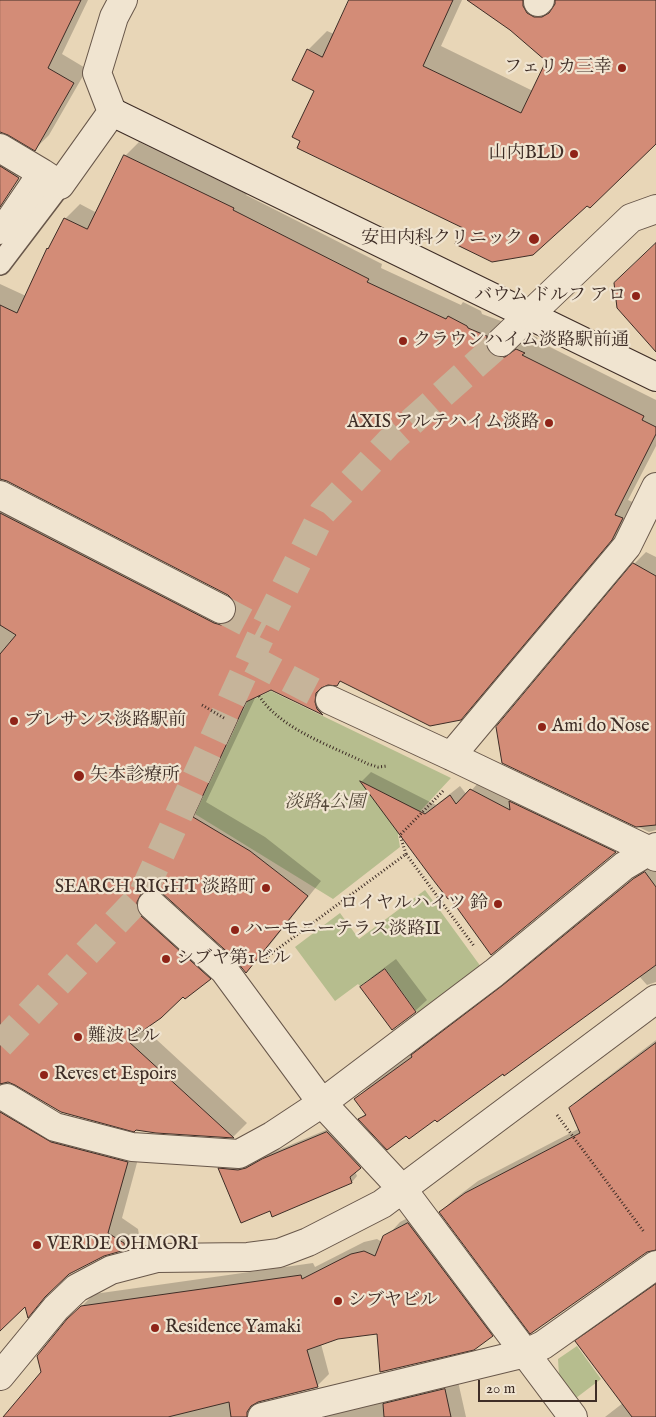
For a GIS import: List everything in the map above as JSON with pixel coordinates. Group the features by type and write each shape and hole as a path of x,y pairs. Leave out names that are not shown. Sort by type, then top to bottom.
{"street":[{"path":"123,0 114,17 97,73 112,112 656,378"},
{"path":"0,230 4,229 112,112"},
{"path":"0,148 51,179"},
{"path":"501,342 631,218 656,209"},
{"path":"460,760 627,546 656,487"},
{"path":"0,495 221,609"},
{"path":"330,700 654,852"},
{"path":"7,1098 55,1127 132,1147 239,1154 272,1136 322,1103 494,973 624,866 654,852"},
{"path":"152,905 224,970 322,1103 403,1190 573,1417"},
{"path":"0,1376 56,1308 77,1288 111,1270 157,1258 248,1257 279,1253 308,1242 382,1204 656,999"},
{"path":"262,1417 526,1353 543,1345 656,1265"}],"lane":[{"path":"0,264 51,179"}],"path":[{"path":"202,705 224,718"},
{"path":"460,760 400,835 406,854 494,973"},
{"path":"233,982 406,854"},
{"path":"556,1114 644,1233"}],"green space":[{"name":"淡路4公園","path":"271,691 451,778 398,835 400,847 333,899 195,814 247,702"},
{"path":"425,890 484,971 421,1018 385,968 360,986 358,984 335,1001 295,947 340,913 359,939"},
{"path":"577,1346 601,1379 576,1398 559,1375 558,1359"}],"building":[{"path":"0,0 81,0 48,68 74,83 35,151 0,132"},
{"path":"349,0 453,0 423,66 521,113 546,61 510,30 467,0 523,0 523,6 527,13 534,17 542,17 549,13 555,4 555,0 656,0 656,144 590,208 587,206 533,255 492,262 455,244 463,228 297,148 300,141 292,137 314,91 292,80 307,49 322,57"},
{"path":"124,155 234,208 233,210 369,279 367,282 446,319 448,316 468,328 487,336 486,346 489,352 496,357 505,357 516,349 525,353 522,355 644,416 642,420 656,427 656,434 615,515 623,518 612,540 461,720 430,726 340,681 337,686 328,685 316,693 315,702 317,709 323,715 271,690 246,702 193,817 250,851 308,896 246,973 234,958 162,893 155,890 147,890 141,894 137,902 137,910 141,916 211,979 185,999 183,997 161,1018 128,1041 234,1138 136,1130 134,1132 61,1112 15,1085 8,1082 0,1084 0,654 16,635 0,625 0,513 214,623 221,625 229,622 235,617 237,609 234,601 228,595 0,479 0,305 17,313 47,248 64,218 87,229"},
{"path":"0,166 19,178 0,207"},
{"name":"バウム ドルフ アロ","path":"656,243 656,352 617,308 614,283"},
{"path":"633,563 656,576 656,825 636,827 502,763 496,727"},
{"path":"360,781 425,814 450,795 456,804 470,789 510,810 509,801 616,852 491,955 450,898 448,899 434,881"},
{"path":"645,872 656,887 656,965 504,1076 503,1074 437,1122 435,1120 409,1139 406,1136 387,1150 358,1119 366,1115 354,1099 412,1057 411,1055 503,985 633,879"},
{"path":"385,969 416,1012 392,1030 360,987"},
{"path":"656,1043 656,1250 647,1252 530,1334 439,1212 465,1193 580,1133 569,1108"},
{"path":"0,1112 51,1142 128,1162 108,1233 124,1243 125,1250 104,1256 69,1274 45,1297 28,1318 25,1307 0,1331"},
{"path":"327,1132 361,1168 350,1177 352,1183 272,1217 270,1211 241,1223 218,1168 238,1170 246,1168 262,1159"},
{"path":"408,1223 493,1336 474,1350 380,1372 377,1334 338,1339 307,1350 318,1387 258,1402 251,1406 247,1412 247,1417 231,1417 229,1402 168,1417 3,1417 41,1372 37,1356 67,1319 81,1306 301,1275 302,1279 351,1254 364,1251 375,1256 383,1236"},
{"path":"656,1284 656,1417 632,1417 575,1341"},
{"path":"445,1389 451,1417 384,1417 383,1404"}],"tunnel":[{"path":"0,1045 142,895 263,631 323,512 389,442 501,342"},
{"path":"221,609 263,631"},
{"path":"251,659 330,700"}],"place":[{"name":"フェリカ三幸","path":"622,68"},
{"name":"山内BLD","path":"574,154"},
{"name":"安田内科クリニック","path":"534,239"},
{"name":"バウム ドルフ アロ","path":"636,296"},
{"name":"クラウンハイム淡路駅前通","path":"403,341"},
{"name":"AXIS アルテハイム淡路","path":"549,423"},
{"name":"プレサンス淡路駅前","path":"14,721"},
{"name":"Ami do Nose","path":"542,727"},
{"name":"矢本診療所","path":"79,776"},
{"name":"SEARCH RIGHT 淡路町","path":"266,888"},
{"name":"ロイヤルハイツ 鈴","path":"498,904"},
{"name":"ハーモニーテラス淡路II","path":"235,930"},
{"name":"シブヤ第1ビル","path":"166,959"},
{"name":"難波ビル","path":"78,1037"},
{"name":"Reves et Espoirs","path":"44,1075"},
{"name":"VERDE OHMORI","path":"37,1245"},
{"name":"シブヤビル","path":"338,1301"},
{"name":"Residence Yamaki","path":"155,1328"}]}
